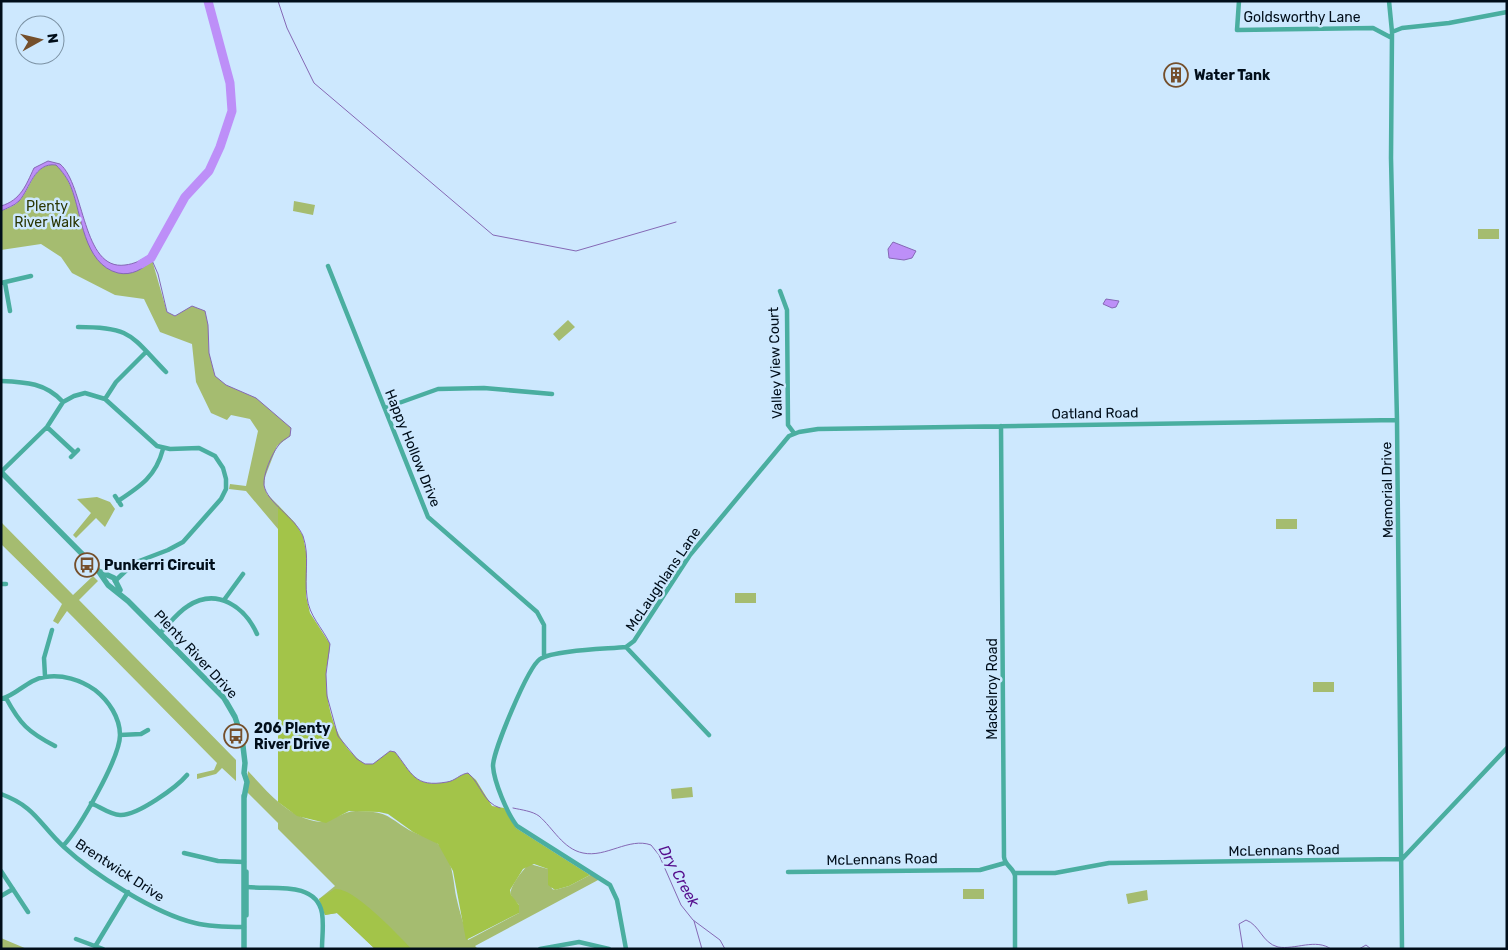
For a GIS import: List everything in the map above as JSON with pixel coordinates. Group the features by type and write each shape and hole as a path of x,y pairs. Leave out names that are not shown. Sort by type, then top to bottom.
{"street":[{"name":"Goldsworthy Lane","path":"1239,1 1237,30 1373,28 1391,34"},
{"name":"Memorial Drive","path":"1389,1 1397,420 1402,949"},
{"path":"1391,34 1398,28 1449,23 1507,12"},
{"name":"Happy Hollow Drive","path":"328,266 428,518 537,612 544,625 544,657"},
{"path":"10,310 3,283 32,276"},
{"name":"Valley View Court","path":"780,291 787,310 788,425 794,433"},
{"path":"78,327 106,327 121,330 130,335 166,372"},
{"path":"105,398 116,382 146,352"},
{"path":"1,382 26,382 38,385 51,391 63,402"},
{"path":"385,408 438,389 484,388 552,394"},
{"path":"1,472 47,427 63,402 74,396 85,394 105,398 149,441 164,449 193,448 209,452 215,456 223,468 226,489 221,499 183,542 168,550 139,560 112,581"},
{"name":"Oatland Road","path":"794,433 818,429 1397,420"},
{"name":"Mackelroy Road","path":"1001,426 1005,863"},
{"path":"47,427 75,453"},
{"name":"McLaughlans Lane","path":"544,657 626,647 638,637 690,555 785,440 794,433"},
{"path":"118,500 148,480 158,467 164,449"},
{"name":"Plenty River Drive","path":"1,472 97,569 112,581 128,601 227,703 240,731 244,773 247,782 244,798 246,890 244,949"},
{"path":"224,600 243,574"},
{"path":"160,633 193,603 207,599 224,600 245,613 257,634"},
{"path":"45,676 44,658 52,630"},
{"path":"626,647 710,735"},
{"path":"544,657 537,661 527,676 495,754 495,774 510,816 517,826 603,878 610,885 617,900 626,949"},
{"path":"55,746 26,729 3,698 45,676 71,679 85,684 98,693 114,713 120,735 116,753 79,827 63,846"},
{"path":"120,735 141,734 148,730"},
{"path":"1402,859 1507,748"},
{"path":"91,803 116,815 130,814 180,783 187,775"},
{"name":"Brentwick Drive","path":"1,794 24,804 33,811 63,846 128,892 169,914 195,923 244,927"},
{"path":"184,853 218,861 244,862"},
{"name":"McLennans Road","path":"1014,873 1054,872 1109,863 1402,859"},
{"path":"1005,863 1014,873 1015,949"},
{"name":"McLennans Road","path":"788,872 980,870 1005,863"},
{"path":"1,872 28,912"},
{"path":"1,896 13,889"},
{"path":"246,890 300,890 308,893 317,902 322,914 322,949"},
{"path":"96,945 128,892"},
{"path":"76,939 103,949"},
{"path":"540,947 580,942 609,949"}],"green space":[{"name":"Plenty River Walk","path":"48,165 56,165 66,177 86,236 92,250 101,261 115,269 131,272 139,270 152,260 167,312 175,316 192,306 205,311 208,325 209,353 215,376 226,385 256,398 291,428 290,436 277,446 265,477 264,486 267,494 278,505 278,529 246,491 229,489 230,484 246,486 258,431 250,419 231,415 227,420 211,413 196,382 192,344 160,332 144,299 115,295 72,273 61,257 41,244 1,250 1,211 14,205 21,199 42,168"},
{"path":"294,201 315,205 313,215 293,211"},
{"path":"1478,229 1499,229 1499,239 1478,239"},
{"path":"568,320 575,327 559,341 553,334"},
{"path":"97,497 110,502 115,509 105,527 96,518 76,538 73,535 91,513 77,499"},
{"path":"278,505 295,523 303,536 307,557 306,596 310,613 330,644 326,688 335,725 347,747 365,764 373,764 390,751 395,752 415,777 427,783 450,781 468,773 476,780 492,806 504,808 516,828 590,875 569,886 555,890 548,885 548,869 534,864 523,869 510,890 511,895 519,905 519,913 466,940 453,871 438,844 413,832 388,814 349,811 326,823 297,816 278,802"},
{"path":"1276,519 1297,519 1297,529 1276,529"},
{"path":"1,522 73,595 93,576 98,581 79,600 236,760 236,781 222,768 216,774 197,779 197,774 214,770 217,763 67,611 58,624 53,621 62,604 1,544"},
{"path":"735,593 756,593 756,603 735,603"},
{"path":"1313,682 1334,682 1334,692 1313,692"},
{"path":"248,771 286,808 304,818 320,822 352,811 381,813 409,830 437,843 449,860 457,901 468,940 519,913 519,905 512,898 511,892 517,878 530,864 548,869 552,889 555,890 569,886 592,874 600,879 475,946 478,949 375,949 337,913 325,915 319,899 335,886 278,829 278,823 246,791"},
{"path":"692,787 693,797 672,799 671,789"},
{"path":"335,889 343,890 364,903 412,949 375,949 337,913 325,915 319,899"},
{"path":"963,889 984,889 984,899 963,899"},
{"path":"1147,890 1148,900 1128,904 1126,894"},
{"path":"1,938 27,949 1,949"}],"shaded area":[{"path":"48,161 60,164 68,175 75,189 92,241 100,255 111,263 125,265 132,264 150,254 152,260 137,271 123,274 106,268 97,260 85,237 70,184 56,165 42,168 33,177 19,201 1,211 1,206 13,200 22,191 34,168"},
{"path":"893,242 916,251 912,258 904,260 889,258 888,249"},
{"path":"1106,299 1119,301 1116,307 1112,308 1103,304"}],"waterway":[{"path":"141,264 151,258 185,197 209,171 220,147 232,111 230,83 208,1"},
{"path":"278,1 287,28 314,83 493,235 576,251 676,222"},
{"name":"Dry Creek","path":"151,258 158,274 167,312 175,316 192,306 205,311 208,325 209,353 215,376 226,385 256,398 291,428 290,436 279,444 271,459 266,470 264,485 270,498 294,523 303,536 307,559 306,589 308,604 330,644 326,674 327,696 338,736 357,759 365,764 373,764 390,751 395,752 415,777 427,783 450,781 468,773 486,798 494,806 500,808"},
{"name":"Dry Creek","path":"513,808 539,816 564,843 583,853 600,853 634,844 643,843 651,845 659,855 681,905 693,920 720,940 725,949"},
{"name":"Dry Creek","path":"1243,949 1239,924 1246,920 1251,922 1268,942 1278,947 1319,944 1331,949"},
{"name":"Dry Creek","path":"694,921 702,949"},
{"name":"Dry Creek","path":"1359,949 1366,945 1371,949"}],"place":[{"name":"Water Tank","path":"1176,75"},
{"name":"Punkerri Circuit","path":"87,565"},
{"name":"206 Plenty River Drive","path":"236,736"}]}
